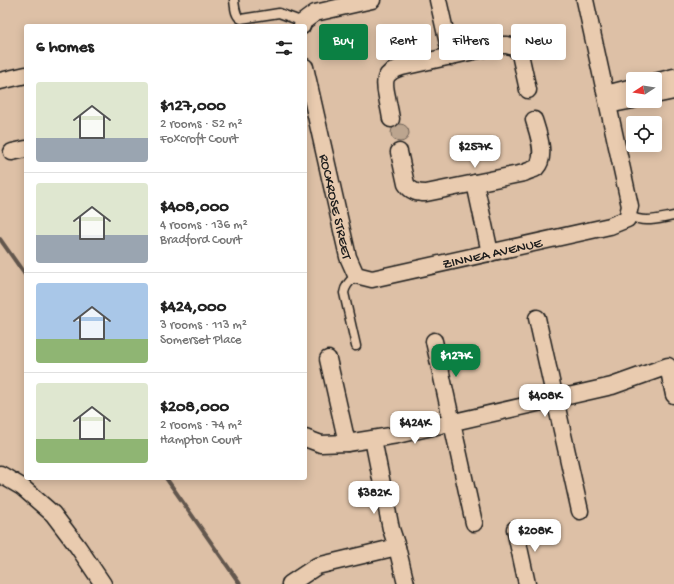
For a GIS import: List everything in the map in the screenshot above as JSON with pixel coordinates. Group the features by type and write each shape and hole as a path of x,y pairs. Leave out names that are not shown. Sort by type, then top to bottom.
{"street":[{"path":"302,24 315,13 372,0"},
{"path":"438,0 443,24"},
{"path":"585,0 630,206 628,217"},
{"path":"503,45 514,47 520,54 528,90"},
{"path":"391,119 384,86 385,79 394,70 402,67 439,59"},
{"path":"0,81 24,75"},
{"path":"662,80 674,77"},
{"name":"ROCKROSE STREET","path":"307,86 312,132 348,257 356,275"},
{"path":"607,100 626,90"},
{"path":"662,94 674,91"},
{"path":"607,100 626,100"},
{"path":"399,152 406,184 412,191 419,193 426,193 524,173 535,168 542,155 541,145 534,120"},
{"path":"475,183 490,253"},
{"name":"ZINNEA AVENUE","path":"356,275 372,279 610,226 628,217"},
{"path":"536,318 580,511"},
{"path":"434,341 474,523"},
{"path":"328,359 347,443"},
{"path":"307,439 321,444 347,443 397,435 612,386 668,366 674,394"},
{"path":"373,439 391,529 406,584"},
{"path":"0,474 22,486 53,514 104,584"},
{"path":"516,529 527,584"},
{"path":"290,584 317,566 397,547"}],"lane":[{"path":"234,0 238,18 241,19 279,13 302,24"},
{"path":"628,217 649,221 674,216"},
{"path":"356,275 344,289 344,293 356,346"}],"shaded area":[{"path":"396,124 404,124 409,129 407,140 404,142 396,142 391,137 391,129"}],"waterway":[{"path":"0,239 24,273"},
{"path":"167,480 240,584"}]}
